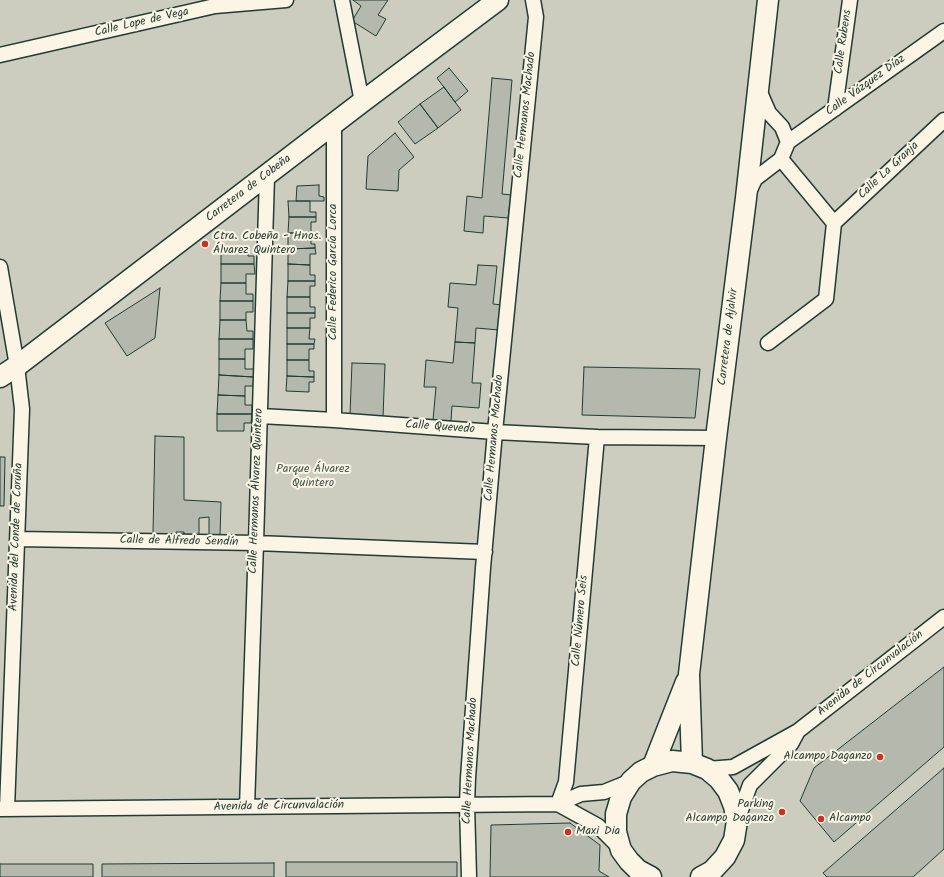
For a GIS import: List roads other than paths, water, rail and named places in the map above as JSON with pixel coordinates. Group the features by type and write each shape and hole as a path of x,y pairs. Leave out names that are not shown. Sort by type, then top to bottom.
{"street":[{"name":"Calle Lope de Vega","path":"0,55 216,6 286,0"},
{"path":"342,0 362,102"},
{"name":"Carretera de Cobeña","path":"0,377 17,366 267,176 334,123 498,0"},
{"name":"Calle Hermanos Machado","path":"469,877 467,805 468,778 495,432 536,17 533,0"},
{"name":"Carretera de Ajalvir","path":"700,766 689,674 768,0"},
{"name":"Calle Rubens","path":"835,109 850,0"},
{"name":"Calle Vázquez Díaz","path":"788,142 944,31"},
{"path":"746,198 755,179 781,159 788,142 782,127 769,112 758,86"},
{"name":"Calle La Granja","path":"834,223 944,120"},
{"name":"Calle Federico García Lorca","path":"334,123 334,420"},
{"path":"768,343 826,299 834,223 781,159"},
{"name":"Calle Hermanos Álvarez Quintero","path":"247,807 267,176"},
{"name":"Avenida del Conde de Coruña","path":"0,268 17,366 22,409 18,540 4,809"},
{"name":"Calle Quevedo","path":"260,416 495,432 597,437 716,438"},
{"name":"Calle Número Seis","path":"558,804 566,782 597,437"},
{"name":"Calle de Alfredo Sendín","path":"18,540 256,543 485,552"},
{"name":"Avenida de Circunvalación","path":"700,766 733,767 798,731 944,617"},
{"name":"Carretera de Ajalvir","path":"653,766 689,674"},
{"name":"Avenida de Circunvalación","path":"737,821 750,785 792,744 798,731"},
{"path":"643,875 629,861 622,850 616,832 616,814 621,797 631,781 641,772 653,766 672,761 700,766 719,779 728,792 734,806 737,821 734,840 726,857 712,871 701,877"},
{"name":"Avenida de Circunvalación","path":"4,809 558,804 581,794 604,792 631,781"},
{"name":"Avenida de Circunvalación","path":"558,804 598,826 622,850"}],"place":[{"name":"Ctra. Cobeña - Hnos. Álvarez Quintero","path":"205,244"},
{"name":"Alcampo Daganzo","path":"880,757"},
{"name":"Parking Alcampo Daganzo","path":"782,812"},
{"name":"Alcampo","path":"821,819"},
{"name":"Maxi Dia","path":"568,832"}],"park label":[{"name":"Parque Álvarez Quintero","path":"313,477"}]}
